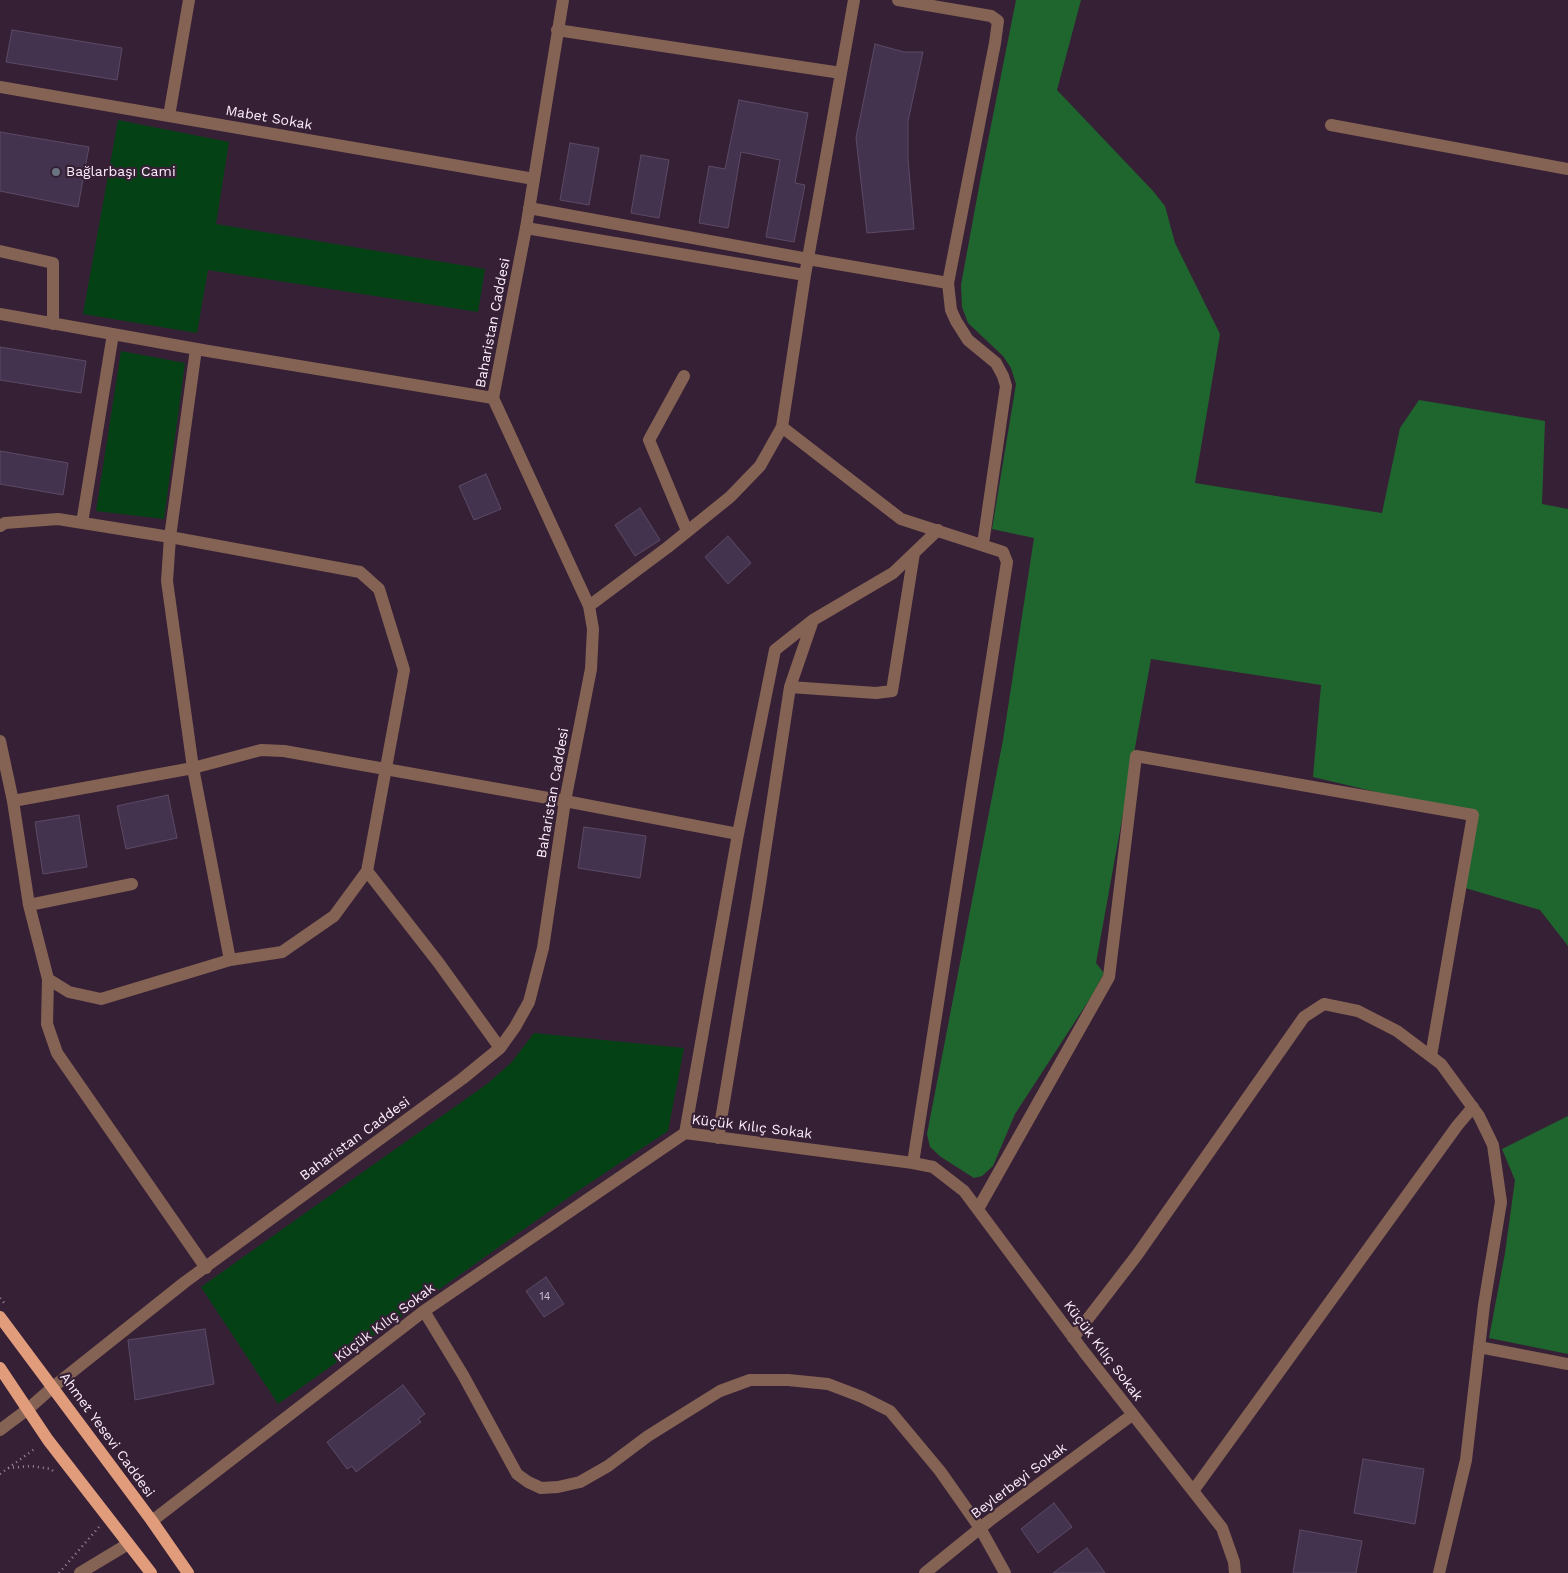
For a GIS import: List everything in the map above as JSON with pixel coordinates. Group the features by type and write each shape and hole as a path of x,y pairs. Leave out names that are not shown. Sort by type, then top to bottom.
{"main road":[{"name":"Ahmet Yesevi Caddesi","path":"0,1317 152,1521 188,1573"},
{"path":"0,1368 48,1440 151,1573"}],"street":[{"path":"169,116 189,0"},
{"name":"Baharistan Caddesi","path":"0,1430 178,1288 462,1079 500,1048 515,1027 528,1002 543,948 565,801 591,669 593,629 589,606 493,398 526,228 563,0"},
{"path":"589,606 730,497 760,466 782,427 805,275 854,0"},
{"path":"898,0 991,16 998,21 996,43 948,283 951,310 956,321 968,340 996,363 1006,386 983,544"},
{"path":"557,30 841,73"},
{"name":"Mabet Sokak","path":"0,87 534,179"},
{"path":"1331,125 1568,169"},
{"path":"529,208 948,283"},
{"path":"526,228 805,275"},
{"path":"0,251 53,263 53,324"},
{"path":"0,314 196,349 493,398"},
{"path":"82,523 113,334"},
{"path":"196,349 170,537 167,580 192,768 230,960"},
{"path":"684,376 649,440 687,531"},
{"path":"782,427 900,519 983,544 1003,552 1007,562 914,1163"},
{"path":"0,526 58,519 170,537 360,572 379,589 404,670 367,871 334,916 282,952 230,960 101,998 69,992 48,979"},
{"path":"685,1133 738,834 775,650 813,620 893,573 938,530"},
{"path":"790,687 876,693 892,691 914,553"},
{"path":"718,1138 758,897 790,687 813,620"},
{"path":"0,741 2,764 13,801 30,905 48,979 48,1024 57,1053 206,1268"},
{"path":"13,801 192,768 261,750 284,751 738,834"},
{"path":"978,1209 1109,977 1136,756 1473,815 1431,1056"},
{"path":"367,871 438,962 500,1048"},
{"path":"30,905 132,884"},
{"path":"1073,1338 1138,1256 1304,1017 1324,1004 1358,1011 1397,1031 1440,1064 1479,1116 1493,1145 1501,1202 1484,1305 1466,1460 1439,1573"},
{"path":"1192,1491 1472,1107"},
{"name":"Küçük Kılıç Sokak","path":"152,1521 424,1311 685,1133 914,1163 933,1167 964,1191 1073,1338 1222,1528 1234,1562 1235,1573"},
{"path":"424,1311 463,1375 517,1474 541,1488 558,1488 580,1482 608,1466 648,1436 720,1391 750,1380 788,1380 828,1384 862,1397 890,1411 940,1471 980,1528 1005,1573"},
{"path":"1479,1347 1568,1364"},
{"name":"Beylerbeyi Sokak","path":"925,1573 980,1528 1132,1415"},
{"path":"80,1573 128,1544"}],"path":[{"path":"0,1474 48,1440"},
{"path":"8,1468 42,1467 51,1469 56,1474"},
{"path":"59,1573 99,1527 94,1520"}],"green space":[{"path":"1016,0 1081,0 1057,90 1165,206 1175,243 1220,334 1195,483 1382,513 1400,428 1419,400 1545,421 1542,504 1568,509 1568,946 1540,910 1455,885 1469,814 1313,777 1321,685 1151,659 1096,963 1104,973 1091,997 1015,1114 993,1166 982,1176 974,1178 941,1157 930,1147 927,1134 1003,740 1034,538 992,529 1016,384 1011,368 1003,356 968,323 962,307 961,285"},
{"path":"118,120 229,142 216,224 485,269 478,312 208,270 197,333 83,314"},
{"path":"121,351 185,363 164,519 96,511"},
{"path":"534,1033 684,1048 668,1131 575,1193 278,1404 201,1287 487,1084 511,1063"},
{"path":"1568,1116 1568,1354 1489,1338 1505,1253 1515,1180 1502,1149"}],"building":[{"path":"12,30 122,48 117,80 6,62"},
{"path":"875,44 904,52 923,52 908,121 908,159 914,229 867,233 856,138"},
{"path":"739,100 808,113 795,183 805,185 794,242 766,237 780,160 741,152 728,228 699,223 709,166 725,169"},
{"name":"Bağlarbaşı Cami","path":"0,132 89,147 78,207 0,191"},
{"path":"570,143 599,148 589,205 560,200"},
{"path":"641,155 669,160 659,218 631,213"},
{"path":"0,347 86,361 81,393 0,380"},
{"path":"0,451 68,463 63,495 0,484"},
{"path":"486,474 501,509 474,520 459,486"},
{"path":"640,508 660,540 635,556 615,525"},
{"path":"728,536 751,563 728,584 705,557"},
{"path":"168,795 177,838 126,849 117,806"},
{"path":"79,815 87,867 43,874 35,822"},
{"path":"584,827 646,836 640,878 578,868"},
{"path":"546,1277 564,1304 544,1317 526,1291"},
{"path":"205,1329 214,1384 135,1400 128,1340"},
{"path":"403,1385 425,1414 418,1419 421,1422 356,1472 352,1466 347,1469 327,1442"},
{"path":"1363,1459 1424,1469 1415,1524 1354,1513"},
{"path":"1054,1503 1072,1527 1038,1553 1021,1529"},
{"path":"1300,1530 1362,1541 1356,1573 1293,1573"},
{"path":"1087,1548 1105,1573 1053,1573"}],"place":[{"name":"Bağlarbaşı Cami","path":"56,172"}]}
